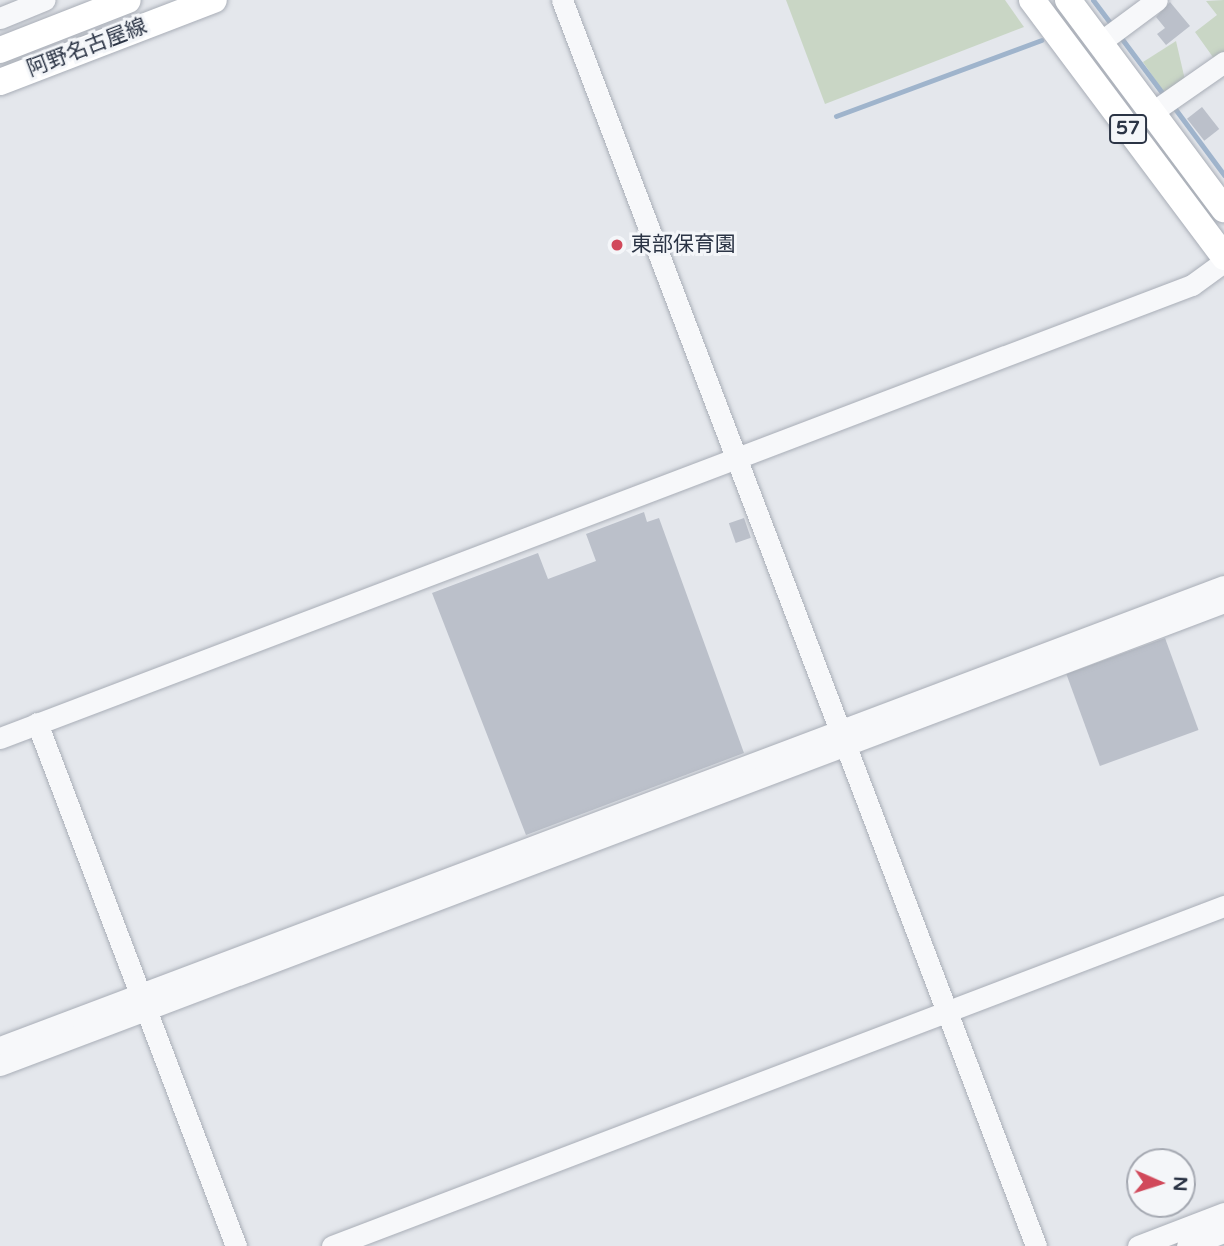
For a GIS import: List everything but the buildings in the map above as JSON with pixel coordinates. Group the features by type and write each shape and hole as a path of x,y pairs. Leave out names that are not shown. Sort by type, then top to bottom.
{"main road":[{"name":"阿野名古屋線","path":"0,50 128,0"},
{"name":"阿野名古屋線","path":"0,82 214,0"},
{"name":"57","path":"1032,0 1224,257"},
{"name":"57","path":"1068,0 1151,113 1221,200"}],"street":[{"path":"0,18 44,0"},
{"path":"562,0 1036,1246"},
{"path":"1100,43 1157,0"},
{"path":"1151,113 1224,62"},
{"path":"0,738 1192,285 1224,262"},
{"path":"0,1065 144,1002 844,737 1224,586"},
{"path":"844,737 1224,602"},
{"path":"37,723 236,1246"},
{"path":"332,1246 1224,906"},
{"path":"0,1047 144,1002"},
{"path":"1138,1246 1224,1213"},
{"path":"1187,1246 1224,1232"}],"green space":[{"path":"786,0 1005,0 1024,27 825,104"},
{"path":"1224,0 1224,54 1215,60 1195,32 1217,15 1206,1"},
{"path":"1176,41 1185,80 1165,94 1143,62"}],"waterway":[{"path":"1093,0 1112,25"},
{"path":"1119,35 1163,94"},
{"path":"836,116 1041,40"},
{"path":"1173,106 1224,175"}],"place":[{"name":"東部保育園","path":"617,245"}]}
